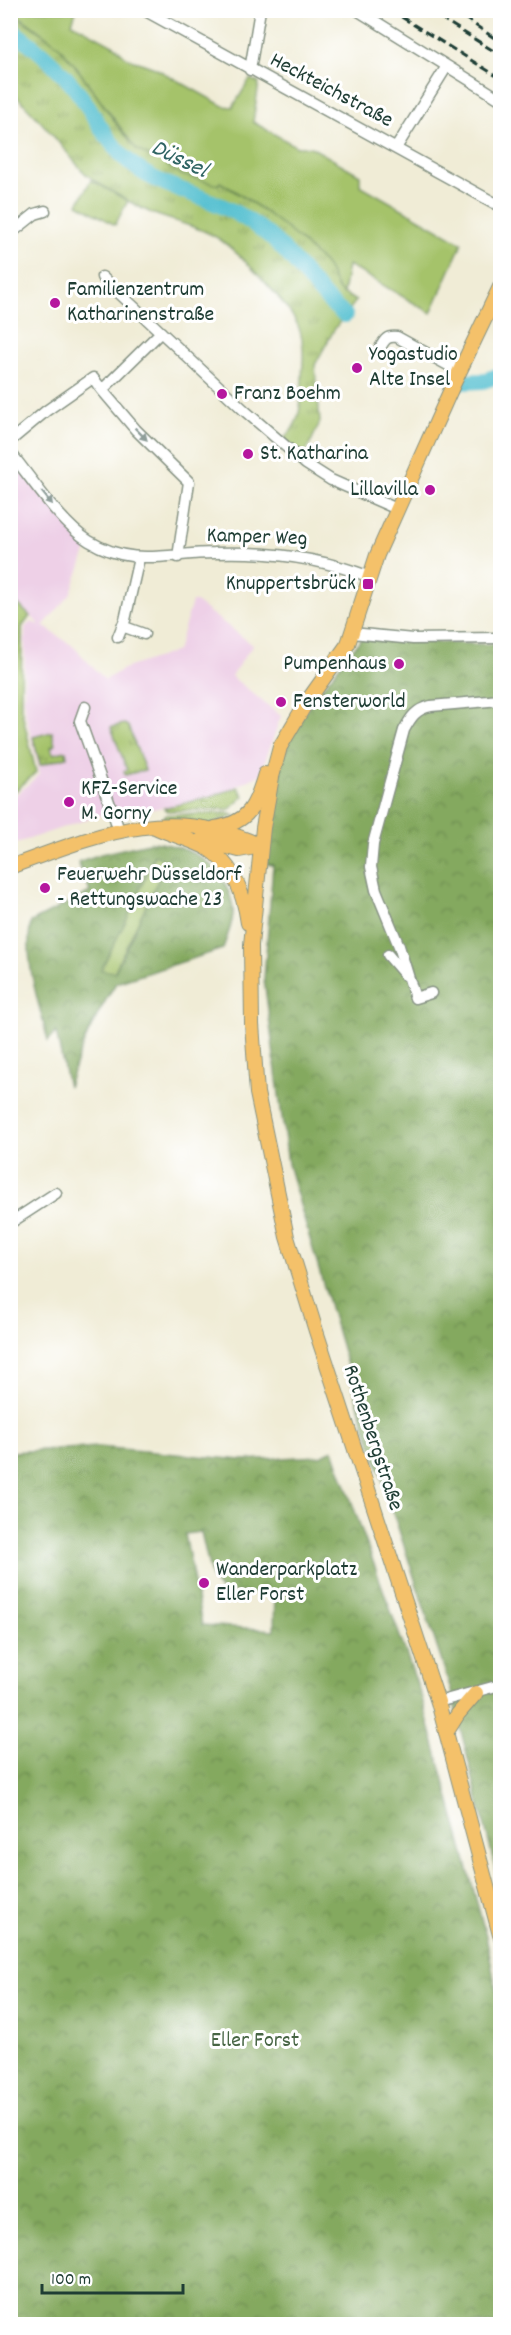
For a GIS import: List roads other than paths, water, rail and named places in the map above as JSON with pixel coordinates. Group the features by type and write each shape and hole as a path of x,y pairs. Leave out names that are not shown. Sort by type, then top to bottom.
{"main road":[{"path":"201,828 231,825 241,820 252,808 265,774 274,767 289,729 338,659 352,633 370,577 397,509 459,371 501,287"},
{"name":"Rothenbergstraße","path":"274,767 261,846 251,945 256,1093 287,1237 438,1702 501,1935"},
{"path":"10,867 119,830 176,824 242,837 261,846"},
{"path":"155,827 239,850 261,846"},
{"name":"Rothenbergstraße","path":"155,827 206,848 233,874 243,898 251,945"},
{"path":"446,1733 476,1692"}],"street":[{"name":"Heckteichstraße","path":"144,10 501,206"},
{"path":"250,70 260,10"},
{"path":"357,10 501,99"},
{"path":"396,148 447,66"},
{"path":"10,234 35,214 45,212"},
{"path":"102,277 306,464 332,480 397,509"},
{"path":"102,390 161,332"},
{"path":"380,348 386,338 397,337 459,371"},
{"path":"10,441 46,411 93,378 136,429 189,482 178,557"},
{"name":"Kamper Weg","path":"10,452 81,535 110,550 139,558 178,557 212,552 274,554 321,560 370,577"},
{"path":"139,558 120,632 144,634"},
{"path":"352,633 413,639 501,638"},
{"path":"431,993 415,998 399,946 376,890 371,867 373,844 404,730 413,714 423,708 501,700"},
{"path":"85,707 80,721 119,830"},
{"path":"388,955 409,979"},
{"path":"10,1223 57,1193"},
{"path":"438,1702 501,1685"}],"waterway":[{"name":"Düssel","path":"10,29 39,51 65,76 112,144 134,166 165,184 223,207 256,226 274,240 323,295 345,315"},
{"name":"Düssel","path":"462,382 483,381 500,375"}],"railway":[{"path":"390,10 500,78"},
{"path":"428,10 500,55"},
{"path":"453,10 500,42"}],"place":[{"name":"Familienzentrum Katharinenstraße","path":"55,303"},
{"name":"Yogastudio Alte Insel","path":"357,368"},
{"name":"Franz Boehm","path":"222,394"},
{"name":"St. Katharina","path":"248,454"},
{"name":"Lillavilla","path":"430,490"},
{"name":"Knuppertsbrück","path":"368,584"},
{"name":"Pumpenhaus","path":"399,664"},
{"name":"Fensterworld","path":"281,702"},
{"name":"KFZ-Service M. Gorny","path":"69,802"},
{"name":"Feuerwehr Düsseldorf - Rettungswache 23","path":"45,888"},
{"name":"Wanderparkplatz Eller Forst","path":"204,1583"}],"park label":[{"name":"Eller Forst","path":"255,2041"}]}
